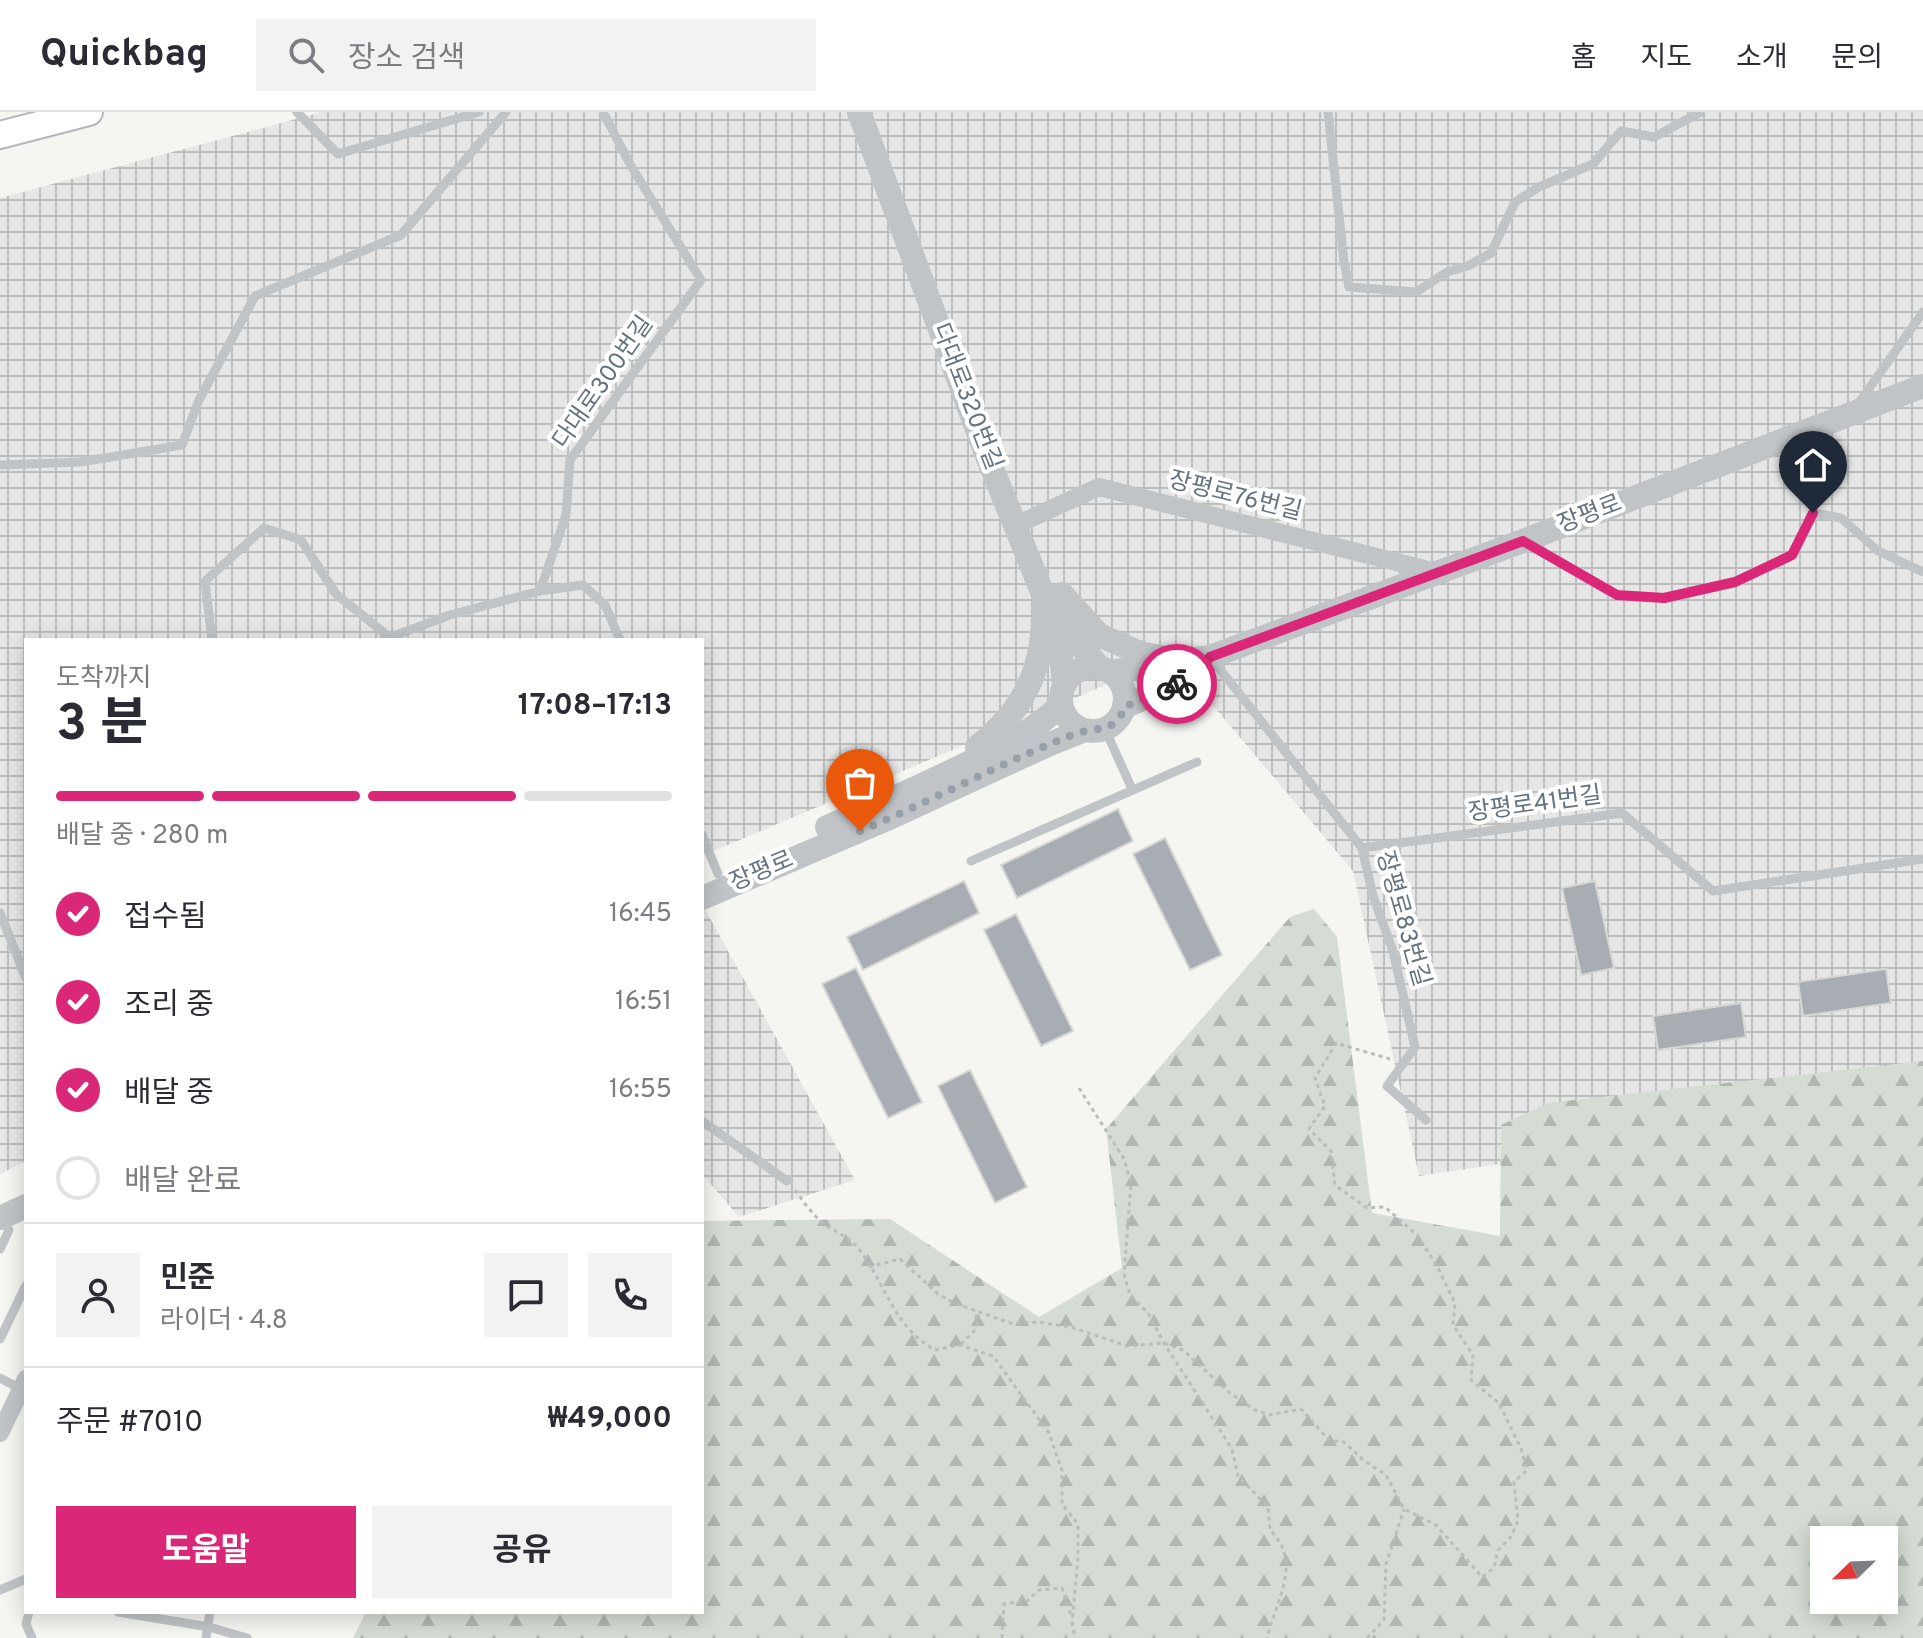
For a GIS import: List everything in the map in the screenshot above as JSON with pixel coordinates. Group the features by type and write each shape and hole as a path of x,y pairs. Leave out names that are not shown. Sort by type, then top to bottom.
{"main road":[{"path":"0,135 89,112"}],"street":[{"name":"다대로320번길","path":"859,112 987,456 1048,590 1078,642 1104,669"},
{"name":"다대로320번길","path":"875,112 1027,520 1048,590 1060,645 1062,694"},
{"name":"장평로","path":"1210,657 1523,541 1923,386"},
{"name":"장평로76번길","path":"1027,520 1099,487 1436,572"},
{"path":"957,769 970,752 1001,728 1023,700 1037,660 1048,590 1069,599 1099,635 1140,653 1180,660"},
{"path":"1104,669 1120,681 1124,691 1124,707 1117,720 1095,729 1071,723 1062,694 1071,674 1081,669 1159,667 1180,660 1210,657"},
{"path":"1124,707 1193,677 1210,657"},
{"name":"장평로","path":"712,885 1012,742 1049,716 1062,694"},
{"name":"장평로","path":"712,885 887,819 1052,743 1095,729"},
{"path":"0,1433 24,1386"}],"lane":[{"path":"297,112 338,154 479,112"},
{"path":"0,465 81,462 182,445 199,400 255,296 401,235 506,112"},
{"name":"다대로300번길","path":"540,591 566,515 570,460 701,280 631,166 603,112"},
{"path":"1328,112 1349,287 1416,292 1447,272 1468,266 1491,253 1515,202 1539,187 1593,164 1621,131 1654,137 1701,112"},
{"path":"1853,412 1923,312"},
{"path":"1523,541 1617,595 1664,598 1735,582 1792,555 1813,513 1841,518 1878,551 1923,572"},
{"path":"212,638 205,581 264,528 301,540 336,594 385,638 450,615 540,591 583,585 605,605 619,638"},
{"name":"장평로83번길","path":"1210,657 1362,848 1373,896 1393,951 1415,1047 1387,1086 1426,1120"},
{"path":"1095,729 1132,789"},
{"path":"971,861 1197,762"},
{"name":"장평로41번길","path":"1362,848 1622,813 1713,891 1923,859"},
{"path":"704,845 712,885"},
{"path":"0,913 24,973"},
{"path":"704,1122 787,1181"},
{"path":"0,1249 9,1230 14,1207"},
{"path":"0,1339 24,1289"},
{"path":"0,1378 24,1386"},
{"path":"0,1590 24,1580"},
{"path":"28,1614 26,1624 32,1638"},
{"path":"130,1614 209,1627 247,1638"},
{"path":"206,1638 210,1614"}],"path":[{"path":"869,1267 900,1259 938,1294 1013,1324 1038,1322 1071,1327 1127,1346 1164,1343 1183,1350 1231,1394 1253,1409 1269,1415 1301,1409 1329,1440 1344,1442 1363,1460 1386,1475 1404,1509 1436,1525 1482,1577 1494,1568 1498,1550 1510,1538 1518,1521 1514,1482 1527,1470 1521,1449 1499,1403 1471,1380 1473,1355 1453,1325 1455,1303 1418,1236 1385,1207 1367,1208 1335,1185 1331,1151 1309,1129 1325,1106 1315,1078 1336,1043 1403,1065"},
{"path":"1079,1088 1124,1159 1131,1183 1124,1274 1130,1295 1148,1313 1232,1449 1238,1476 1268,1507 1270,1530 1282,1542 1286,1564 1284,1591 1267,1638"},
{"path":"787,1181 823,1223 844,1235 859,1249 896,1314 918,1341 935,1350 960,1345 993,1356 1049,1433 1062,1471 1062,1504 1078,1524 1072,1623"},
{"path":"960,1345 977,1328 976,1310"},
{"path":"1367,1638 1384,1620 1386,1564 1404,1509"},
{"path":"1002,1638 1004,1604 1027,1601 1039,1590 1062,1588 1070,1605 1075,1638"}],"shaded area":[{"path":"322,112 1923,112 1923,1101 1419,1176 1353,871 1172,657 704,855 704,638 24,638 24,1162 0,1174 0,198"},
{"path":"704,908 855,1180 739,1217 704,1176"}],"green space":[{"path":"1314,909 1337,937 1372,1213 1500,1236 1501,1125 1548,1103 1923,1061 1923,1638 353,1638 365,1614 704,1614 704,1221 890,1219 1039,1317 1122,1268 1106,1129 1290,917"}],"building":[{"path":"1118,809 1133,841 1017,898 1001,865"},
{"path":"1165,838 1222,955 1190,970 1133,854"},
{"path":"964,881 979,913 863,970 847,937"},
{"path":"1595,881 1614,968 1581,975 1562,888"},
{"path":"1016,914 1073,1031 1041,1046 984,930"},
{"path":"856,968 922,1102 888,1118 822,984"},
{"path":"1886,969 1891,1003 1803,1016 1798,982"},
{"path":"1741,1003 1746,1037 1658,1050 1653,1016"},
{"path":"970,1070 1027,1187 995,1203 938,1086"}],"way so far":[{"path":"860,831 1052,743 1085,730 1100,731 1109,727 1124,707 1177,684"}],"route":[{"path":"1177,684 1193,677 1210,657 1523,541 1617,595 1664,598 1735,582 1792,555 1813,513"}]}
